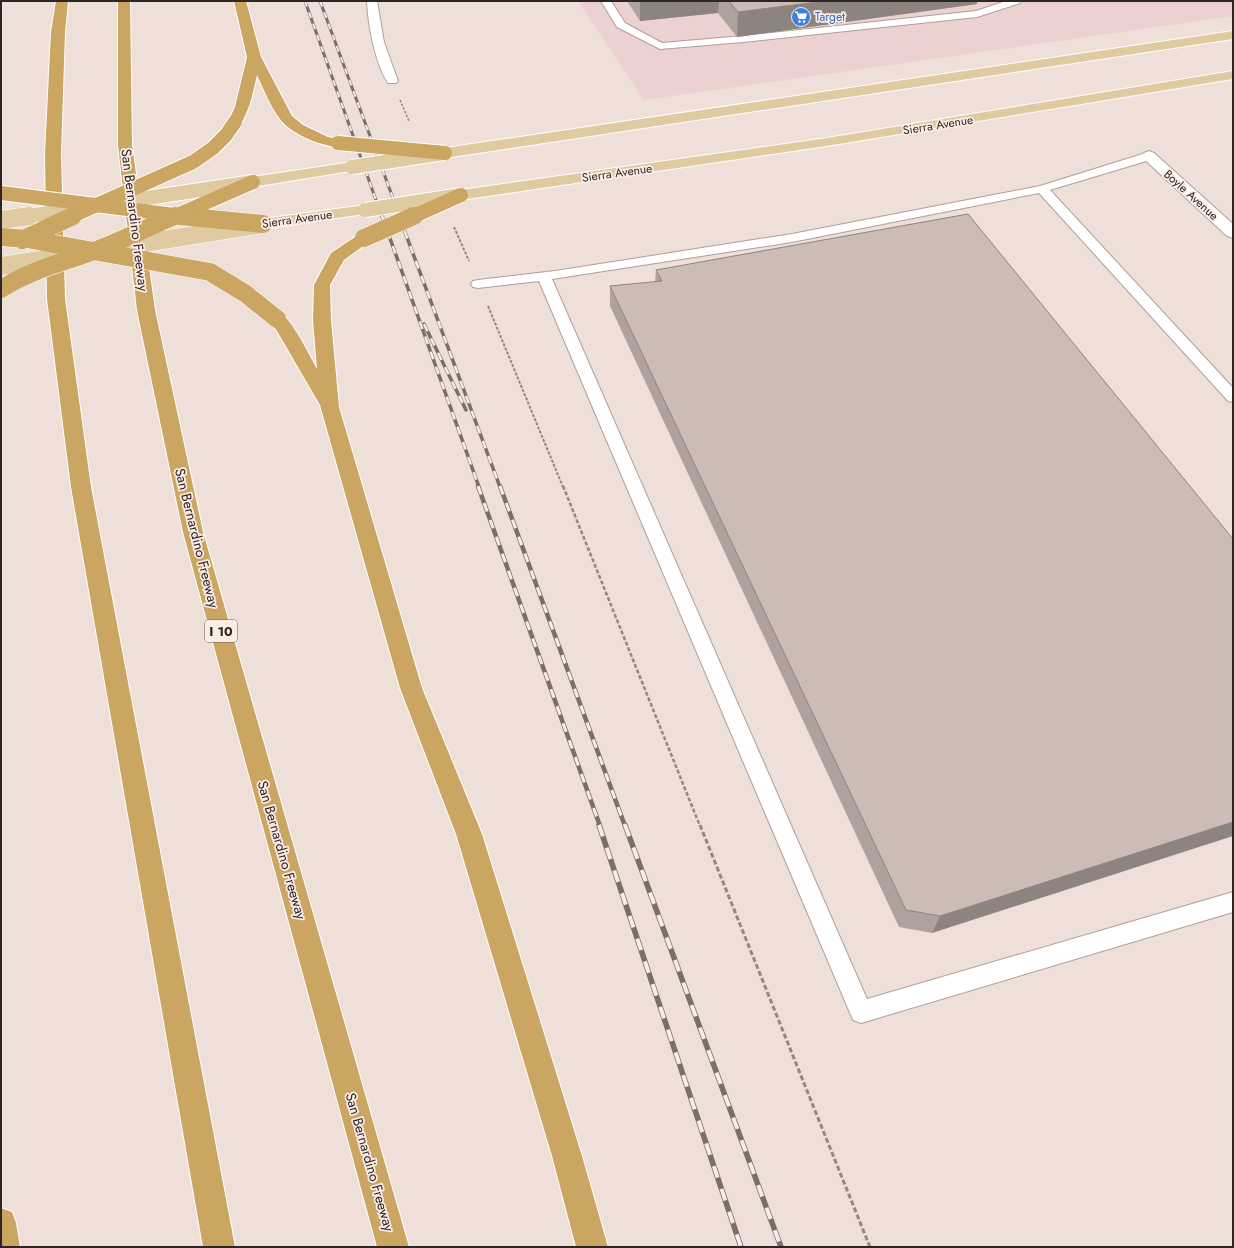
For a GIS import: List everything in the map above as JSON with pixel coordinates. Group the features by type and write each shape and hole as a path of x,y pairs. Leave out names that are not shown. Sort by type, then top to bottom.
{"highway":[{"path":"62,1 58,32 53,154 56,299 81,487 219,1247"},
{"name":"San Bernardino Freeway","path":"124,1 125,145 146,310 193,532 393,1247"},
{"path":"240,1 254,57 286,118 298,128 338,143 445,153"},
{"path":"1,248 27,239 91,207 194,162 213,148 235,122 242,107 254,57"},
{"path":"1,289 14,281 52,264 94,251 253,182"},
{"path":"1,193 91,207 263,224"},
{"path":"461,195 364,238 337,257 322,285 321,298 330,407 411,688 469,834 592,1247"},
{"path":"1,237 27,239 210,272 246,294 277,319 285,329 330,407"},
{"path":"1,1223 4,1247"}],"main road":[{"path":"1,220 1233,35"},
{"name":"Sierra Avenue","path":"1,266 263,224 827,142 1233,75"}],"street":[{"name":"Boyle Avenue","path":"1148,156 1233,233"}],"lane":[{"path":"372,1 372,19 380,52 392,81"},
{"path":"606,1 621,25 660,46 744,39 977,14 1010,2"},
{"path":"478,284 544,276 792,238 1042,189 1148,156"},
{"path":"1042,189 1233,396"},
{"path":"544,276 861,1012 1233,902"}],"path":[{"path":"392,81 410,124"},
{"path":"454,226 525,392 870,1247"}],"shaded area":[{"path":"578,1 1233,1 1233,16 644,100"}],"building":[{"path":"729,1 825,1 738,12"},
{"path":"968,214 1233,539 1233,822 940,916 906,910 610,286 662,281 656,270"}],"railway":[{"path":"305,1 382,217"},
{"path":"320,1 400,217"},
{"path":"382,216 479,487"},
{"path":"399,216 500,487"},
{"path":"424,324 466,410"},
{"path":"478,486 600,826"},
{"path":"500,486 625,826"},
{"path":"599,825 741,1247"},
{"path":"625,825 781,1247"}],"place":[{"name":"Target","path":"801,17"}]}
